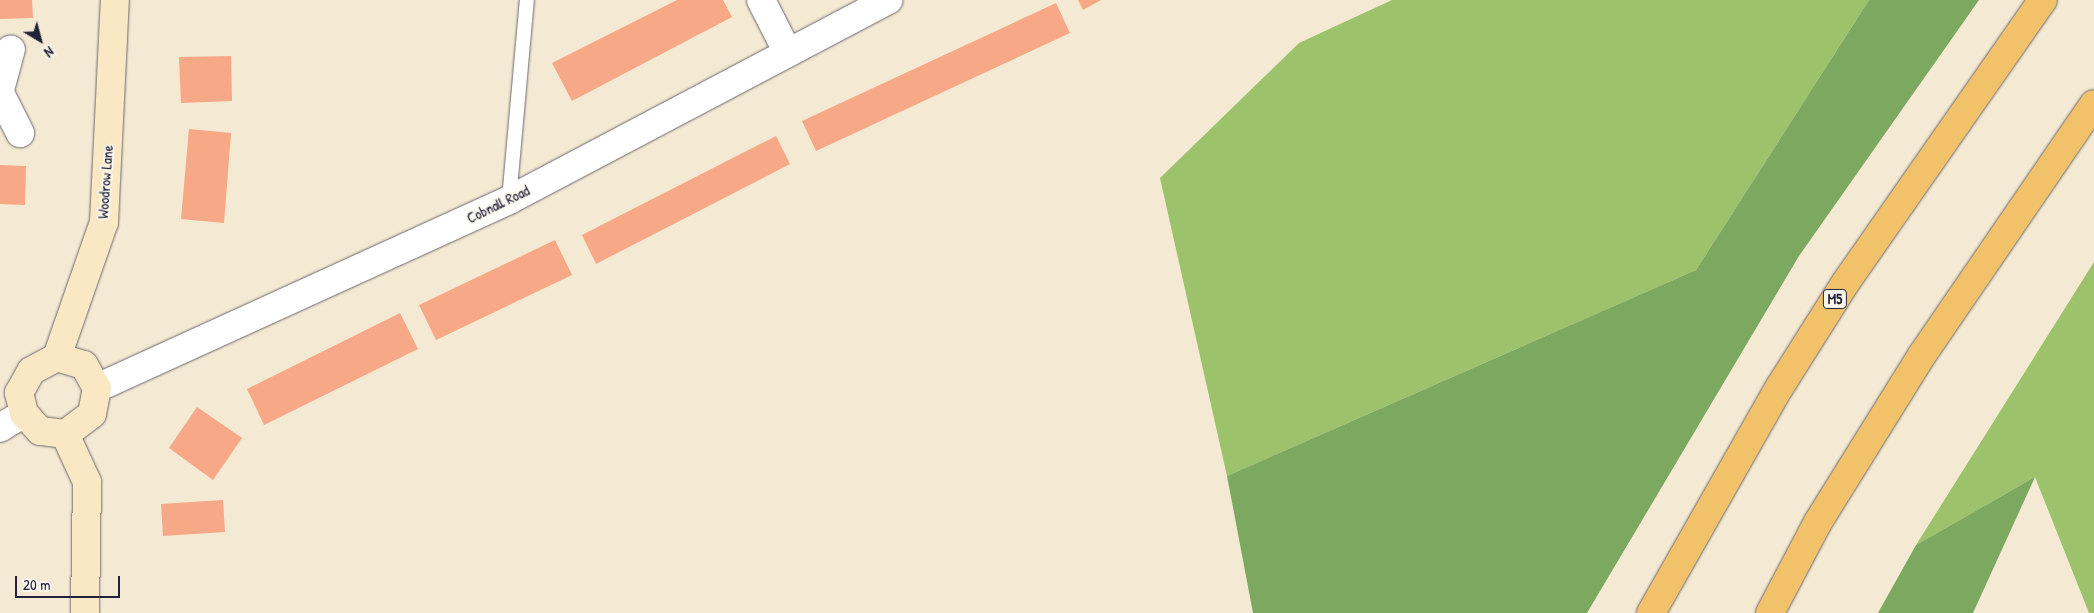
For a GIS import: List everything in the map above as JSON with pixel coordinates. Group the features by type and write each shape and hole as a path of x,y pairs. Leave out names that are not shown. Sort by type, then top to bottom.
{"highway":[{"name":"M5","path":"1651,613 1779,388 1846,282 2043,0"},
{"path":"1770,613 1818,522 1922,355 2094,104"}],"street":[{"name":"Woodrow Lane","path":"57,357 104,222 115,0"},
{"path":"761,0 788,53"},
{"name":"Cobnall Road","path":"97,388 509,200 889,0"},
{"path":"11,49 0,92 20,133"},
{"path":"57,357 84,365 97,388 92,414 65,434 40,431 24,413 19,393 31,371 57,357"},
{"path":"0,428 24,413"},
{"path":"65,434 87,482 85,613"}],"lane":[{"path":"509,200 527,0"}],"green space":[{"path":"1392,0 1869,0 1696,270 1227,476 1160,178 1299,43"},
{"path":"1869,0 1979,0 1799,256 1587,613 1253,613 1227,476 1696,270"},
{"path":"2094,262 2094,613 2089,613 2035,477 1916,545"},
{"path":"2035,477 1973,613 1878,613 1916,545"}],"building":[{"path":"0,0 32,0 33,18 0,19"},
{"path":"677,0 723,0 732,17 572,101 552,63"},
{"path":"1078,0 1101,0 1083,10"},
{"path":"1056,3 1070,33 816,151 802,121"},
{"path":"231,56 232,101 181,103 179,57"},
{"path":"189,129 231,133 224,223 181,219"},
{"path":"776,136 790,164 596,264 582,235"},
{"path":"0,165 26,166 25,205 0,204"},
{"path":"555,240 572,275 436,340 419,305"},
{"path":"400,313 418,349 264,425 247,389"},
{"path":"197,407 242,438 213,480 169,448"},
{"path":"223,500 225,532 163,536 161,504"}]}
